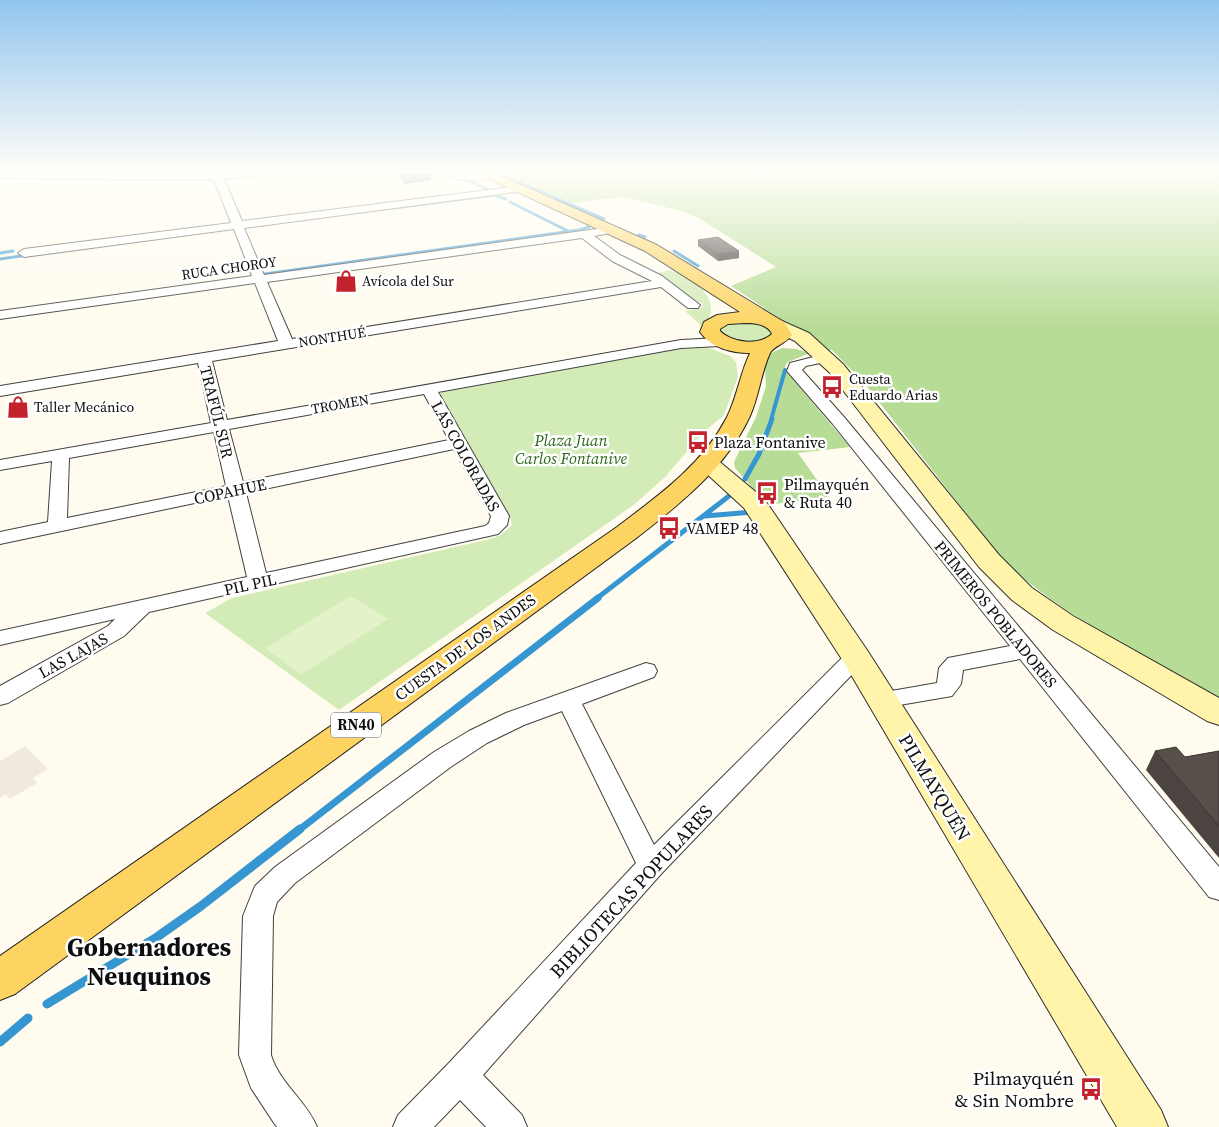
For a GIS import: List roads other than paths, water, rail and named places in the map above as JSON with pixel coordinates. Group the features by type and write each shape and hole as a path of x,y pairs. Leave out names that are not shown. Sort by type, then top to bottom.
{"main road":[{"path":"600,225 664,255 770,322"},
{"path":"712,287 718,309 718,334 741,359 749,387"},
{"path":"718,334 724,319 738,317 770,322"},
{"name":"RN40","path":"768,345 782,335 780,329 770,322"},
{"path":"718,334 742,347 768,345"},
{"name":"CUESTA DE LOS ANDES","path":"0,980 626,533 669,499 707,463 733,427 746,400 759,355 768,345"}],"street":[{"path":"238,225 287,345"},
{"path":"24,252 241,225"},
{"name":"RUCA CHOROY","path":"0,315 612,230"},
{"path":"584,234 619,260 664,283 693,305"},
{"name":"NONTHUÉ","path":"0,392 664,283"},
{"path":"770,322 798,335 822,355 846,380 989,561 1010,583 1049,614 1219,713"},
{"name":"TROMEN","path":"0,465 681,344 718,334"},
{"path":"768,345 796,345 822,355"},
{"name":"PRIMEROS POBLADORES","path":"822,355 799,363 795,366 794,371 838,420 1219,888"},
{"name":"TRAFÚL SUR","path":"204,358 258,582"},
{"name":"LAS COLORADAS","path":"429,389 498,513 500,519 498,524"},
{"name":"COPAHUE","path":"0,538 459,443"},
{"path":"57,526 61,454"},
{"name":"PILMAYQUÉN","path":"707,463 745,494 757,507 856,657 1144,1127"},
{"name":"PIL PIL","path":"0,638 486,532 498,524"},
{"name":"LAS LAJAS","path":"0,696 116,631 142,607"},
{"path":"882,700 944,690 949,684 950,668 956,663 1026,651"},
{"name":"BIBLIOTECAS POPULARES","path":"410,1127 460,1076 651,866 856,657"},
{"path":"300,1127 265,1084 258,1069 255,1055 258,916 265,895 285,875 460,748 496,727 646,671"},
{"path":"568,700 651,866"},
{"path":"460,1076 510,1127"}],"waterway":[{"path":"555,225 569,231"},
{"path":"569,231 589,227"},
{"path":"265,274 569,231"},
{"path":"639,235 645,237"},
{"path":"0,253 13,251"},
{"path":"674,251 698,266"},
{"path":"0,259 28,255"},
{"path":"771,420 785,370"},
{"path":"745,479 759,454 772,419"},
{"path":"596,599 729,496"},
{"path":"705,516 753,512"},
{"path":"299,830 598,598"},
{"path":"47,1004 157,937 201,906 300,829"},
{"path":"0,1042 28,1018"}],"place":[{"name":"Avícola del Sur","path":"346,281"},
{"name":"Cuesta Eduardo Arias","path":"832,387"},
{"name":"Taller Mecánico","path":"18,407"},
{"name":"Plaza Fontanive","path":"698,442"},
{"name":"Pilmayquén & Ruta 40","path":"767,493"},
{"name":"VAMEP 48","path":"669,528"},
{"name":"Pilmayquén & Sin Nombre","path":"1091,1089"}],"district":[{"name":"Gobernadores Neuquinos","path":"149,962"}],"park label":[{"name":"Plaza Juan Carlos Fontanive","path":"571,449"}]}
